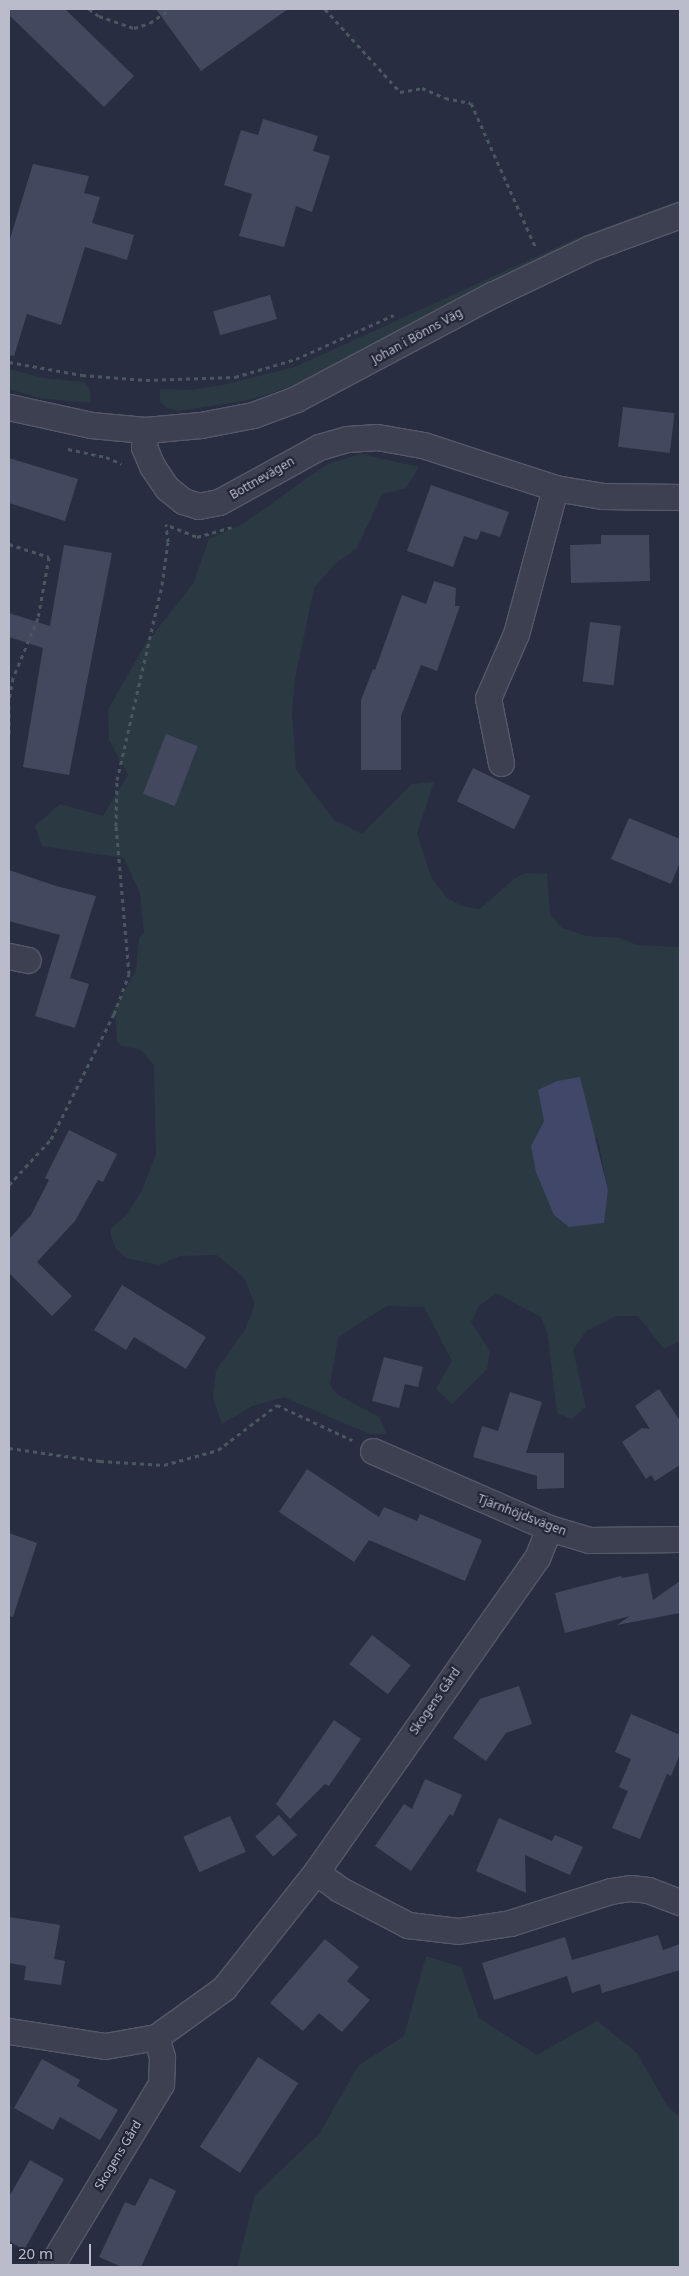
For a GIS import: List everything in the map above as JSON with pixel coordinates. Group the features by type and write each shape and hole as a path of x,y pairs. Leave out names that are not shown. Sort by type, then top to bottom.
{"street":[{"name":"Johan i Bönns Väg","path":"145,430 210,424 253,414 296,399 501,290 590,248 680,215"},
{"path":"9,407 90,425 145,430"},
{"name":"Bottnevägen","path":"145,430 144,447 157,474 167,488 183,501 198,506 219,502 319,447 347,439 377,437 423,445 555,488 603,496 680,497"},
{"path":"501,763 488,698 516,634 555,488"},
{"name":"Tjärnhöjdsvägen","path":"373,1451 549,1528 589,1540 680,1539"},
{"name":"Skogens Gård","path":"9,2031 105,2046 156,2037 224,1988 316,1872 537,1558 549,1528"},
{"path":"316,1872 339,1889 408,1925 458,1931 510,1923 610,1890 648,1890 680,1902"},
{"name":"Skogens Gård","path":"50,2267 161,2084 162,2057 156,2037"}],"path":[{"path":"89,9 99,16 125,27 134,28 150,22 170,9"},
{"path":"325,9 400,92 422,88 444,98 471,103 535,246"},
{"path":"526,251 543,243"},
{"path":"9,362 82,375 184,381 235,377 296,359 399,313"},
{"path":"9,1185 51,1139 114,1014 129,974 116,826 117,780 162,586 168,542 166,524"},
{"path":"9,544 49,557 38,618 14,678 9,701"},
{"path":"9,706 9,736"},
{"path":"9,1448 100,1461 164,1465 218,1450 277,1404 373,1451"}],"shaded area":[{"path":"680,200 680,204 555,251 319,376 249,400 178,411 167,408 160,402 160,389 192,390 223,385 295,367 577,238"},
{"path":"9,369 44,378 84,382 90,390 91,403 39,398 9,389"},
{"path":"361,454 419,467 406,488 382,494 357,548 334,565 314,588 295,679 292,712 296,770 334,820 362,834 412,784 434,782 417,833 431,877 446,897 462,906 480,909 514,879 526,873 547,874 550,914 562,928 586,936 620,938 637,945 680,947 680,1341 664,1349 638,1316 616,1316 586,1331 573,1350 586,1407 571,1419 557,1413 548,1336 541,1317 496,1293 479,1306 471,1322 490,1352 487,1369 452,1404 436,1389 452,1361 424,1307 387,1306 338,1337 330,1385 338,1395 379,1417 387,1434 369,1434 284,1397 252,1406 222,1424 213,1397 216,1370 245,1330 255,1304 244,1278 217,1255 180,1256 159,1265 126,1258 116,1249 111,1236 111,1229 128,1213 141,1192 156,1155 154,1065 140,1049 121,1046 117,1041 115,1008 136,970 139,938 144,933 140,893 124,858 42,846 35,826 60,804 103,816 128,775 109,740 108,710 144,646 193,584 209,539 243,524 327,464","holes":["544,1121 598,1139 608,1190 604,1223 531,1146"]},
{"path":"426,1956 461,1967 479,2018 537,2055 597,2021 637,2053 668,2107 680,2117 680,2267 237,2267 255,2195 320,2133 358,2066 404,2036"}],"water":[{"path":"580,1077 608,1190 604,1223 569,1227 554,1215 536,1172 531,1146 544,1121 538,1090 557,1081"}],"building":[{"path":"9,9 65,9 134,76 104,107 9,15"},
{"path":"156,9 288,9 201,71"},
{"path":"263,119 318,136 313,151 330,156 312,212 296,206 284,247 239,236 252,194 224,185 241,130 258,135"},
{"path":"33,164 89,176 84,193 100,197 92,223 134,235 127,260 85,247 61,325 27,314 14,356 9,355 9,242"},
{"path":"270,295 277,319 220,335 213,311"},
{"path":"623,407 675,413 670,453 618,447"},
{"path":"9,458 78,479 65,521 9,503"},
{"path":"431,485 509,512 500,537 481,531 477,540 464,536 453,567 407,551"},
{"path":"601,535 649,535 650,581 571,583 570,545 601,544"},
{"path":"64,545 112,553 69,775 23,767 43,648 9,637 9,613 50,626"},
{"path":"434,581 456,588 455,606 460,606 437,671 421,665 401,716 401,770 361,770 361,700 373,669 375,670 402,595 426,604"},
{"path":"590,622 621,626 613,685 583,682"},
{"path":"166,734 198,746 175,806 143,794"},
{"path":"473,768 531,796 514,829 457,801"},
{"path":"629,818 680,839 680,862 671,884 611,859"},
{"path":"9,870 56,886 96,896 70,978 89,984 75,1028 35,1016 60,935 9,921"},
{"path":"69,1130 117,1154 103,1182 98,1180 75,1221 37,1262 72,1296 52,1316 9,1273 9,1239 31,1215 49,1180 45,1178"},
{"path":"122,1285 206,1337 186,1369 134,1337 126,1350 94,1330"},
{"path":"384,1357 423,1367 418,1387 405,1384 399,1408 372,1401"},
{"path":"659,1389 680,1421 680,1465 655,1481 651,1475 646,1479 622,1442 642,1428 650,1429 635,1406"},
{"path":"510,1392 542,1402 526,1453 564,1453 564,1488 537,1489 537,1476 473,1457 482,1426 498,1431"},
{"path":"307,1469 379,1517 384,1507 417,1521 420,1514 482,1540 465,1581 369,1540 354,1562 279,1512"},
{"path":"9,1533 37,1543 13,1617 9,1616"},
{"path":"648,1573 653,1600 680,1581 680,1613 617,1625 630,1616 565,1633 555,1593 621,1576 622,1578"},
{"path":"372,1635 411,1665 388,1694 349,1664"},
{"path":"519,1686 532,1724 506,1733 486,1761 453,1738 480,1699"},
{"path":"631,1714 680,1735 680,1754 671,1776 667,1774 640,1839 612,1828 628,1791 619,1787 631,1759 615,1752"},
{"path":"334,1720 361,1739 329,1786 325,1784 290,1819 276,1804"},
{"path":"425,1779 462,1795 453,1816 450,1814 411,1871 375,1846 404,1804 412,1809"},
{"path":"279,1815 297,1835 273,1856 255,1836"},
{"path":"230,1816 246,1852 199,1872 183,1837"},
{"path":"499,1818 552,1841 555,1835 583,1847 570,1875 525,1855 526,1893 476,1871"},
{"path":"9,1917 60,1925 54,1959 65,1961 61,1985 24,1980 26,1966 9,1963"},
{"path":"658,1935 663,1950 680,1944 680,1970 602,1993 600,1984 572,1993 567,1976 494,2000 482,1963 565,1937 572,1960"},
{"path":"325,1939 359,1967 347,1981 370,2000 342,2032 319,2013 303,2031 270,2003"},
{"path":"258,2057 298,2083 240,2173 200,2147"},
{"path":"42,2059 80,2080 77,2086 118,2110 100,2140 60,2117 53,2130 14,2108"},
{"path":"30,2160 64,2179 24,2250 9,2241 9,2197"},
{"path":"150,2178 176,2191 141,2267 122,2267 99,2257 125,2202 135,2206"}]}
